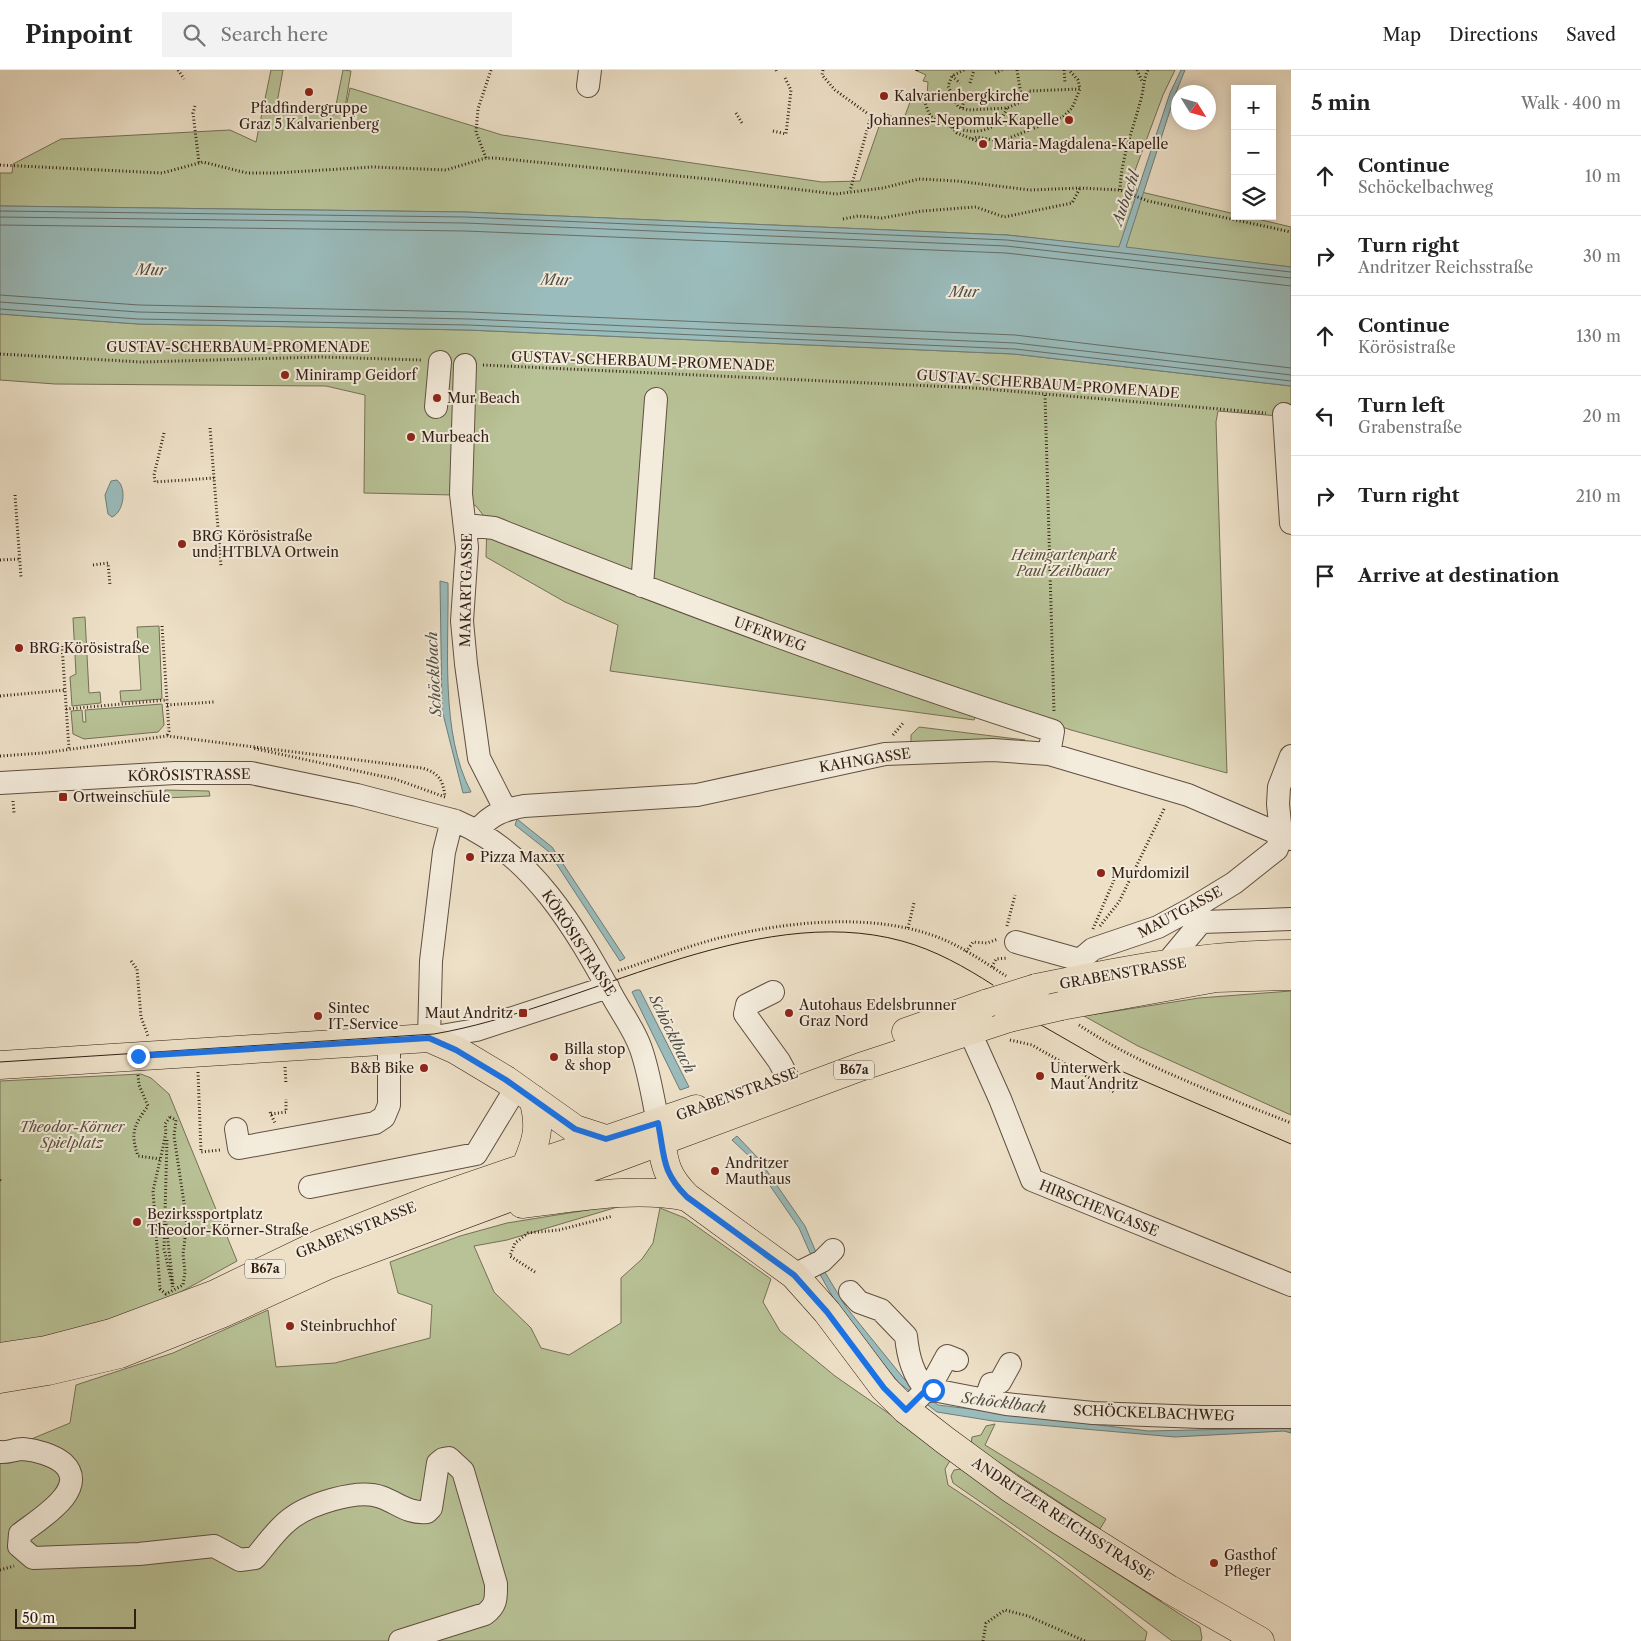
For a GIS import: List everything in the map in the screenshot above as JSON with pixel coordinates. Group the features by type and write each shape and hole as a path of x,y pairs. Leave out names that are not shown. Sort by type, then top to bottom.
{"main road":[{"name":"GRABENSTRASSE","path":"0,1357 46,1350 111,1333 214,1294 328,1240 430,1200 606,1139 660,1132 860,1067 987,1019 1024,984 1080,969 1166,964 1252,954 1291,954"},
{"name":"GRABENSTRASSE","path":"0,1379 48,1371 120,1354 221,1314 326,1266 478,1210 786,1076 987,1019 1070,1015 1216,978 1291,976"},
{"path":"0,1065 429,1038 456,1050 533,1099 575,1129 606,1139"},
{"path":"526,1166 538,1137 539,1118 533,1099"},
{"name":"KÖRÖSISTRASSE","path":"660,1132 665,1168 672,1182 687,1197 802,1271 821,1305 860,1357"},
{"path":"478,1210 624,1194 663,1192 687,1197"},
{"name":"ANDRITZER REICHSSTRASSE","path":"860,1357 884,1388 921,1397 1010,1488 1169,1589 1260,1641"}],"street":[{"path":"436,407 440,362"},
{"name":"MAKARTGASSE","path":"465,365 461,494 467,547 462,621 476,743 484,769 493,817"},
{"path":"642,586 656,399"},
{"path":"1284,414 1291,523"},
{"name":"UFERWEG","path":"466,525 494,528 642,586 902,682 1053,731"},
{"path":"1049,754 1053,731"},
{"name":"KAHNGASSE","path":"493,817 524,806 697,795 885,754 993,750 1049,754 1174,791 1286,837"},
{"path":"1286,837 1278,804 1279,787 1291,756"},
{"name":"KÖRÖSISTRASSE","path":"7,792 175,773 251,773 357,795 452,820 493,817 514,856 533,875 611,979 641,1048 660,1132"},
{"path":"452,820 444,852 431,961 429,1038 476,1030 611,979"},
{"name":"MAUTGASSE","path":"1080,969 1093,949 1197,915 1277,849 1286,837"},
{"path":"1166,964 1197,915 1291,919"},
{"path":"1008,936 1080,969"},
{"path":"773,992 747,1005 745,1014 779,1061 786,1076"},
{"name":"HIRSCHENGASSE","path":"987,1019 1000,1099 1032,1180 1291,1285"},
{"path":"237,1139 375,1123 384,1117 389,1106 389,1041"},
{"path":"310,1187 476,1154 533,1099"},
{"path":"802,1271 822,1261 833,1250"},
{"path":"850,1292 859,1302 881,1310 906,1336 907,1351 921,1397"},
{"path":"921,1397 947,1356 957,1360"},
{"path":"985,1400 991,1384 1000,1382 1010,1364"},
{"name":"SCHÖCKELBACHWEG","path":"921,1397 985,1400 1093,1413 1291,1417"},
{"path":"0,1452 23,1449 44,1454 58,1458 70,1470 73,1481 67,1496 20,1534 18,1546 33,1558 139,1554 214,1546 240,1560 255,1558 287,1521 302,1510 344,1496 379,1496 414,1514 427,1512 431,1508 438,1463 443,1459 449,1458 463,1471 496,1584 496,1599 493,1608 485,1614 400,1641"}],"path":[{"path":"178,70 184,79"},
{"path":"486,158 476,132 478,108 491,70"},
{"path":"823,70 822,75 834,90 881,121 888,119 903,126 905,119 918,124 930,116"},
{"path":"964,70 952,76 948,86 958,107 968,110 1007,108 1028,99 1028,91 1080,88"},
{"path":"970,83 974,70"},
{"path":"995,73 1002,70"},
{"path":"1017,70 1022,101"},
{"path":"1064,70 1065,83"},
{"path":"972,139 977,136 996,143 1063,117 1072,108 1080,88 1078,80 1069,70"},
{"path":"1120,190 1121,166 1142,97 1142,81 1137,70"},
{"path":"1142,81 1148,70"},
{"path":"952,76 960,83"},
{"path":"773,131 786,134 791,90 785,78"},
{"path":"922,94 930,116 952,127 968,131 987,130 1000,121 1007,108"},
{"path":"962,108 964,101"},
{"path":"195,106 193,113 199,163"},
{"path":"736,113 742,123"},
{"path":"850,191 871,116"},
{"path":"952,127 957,133 977,141"},
{"path":"0,165 162,174 203,162 247,173 373,167 446,170 486,158 672,175 836,194 883,188 919,179 957,181 1030,190 1080,188 1120,190 1148,201 1291,232"},
{"path":"843,219 858,216 882,218 922,211 976,207 1004,217 1072,203 1080,188"},
{"name":"GUSTAV-SCHERBAUM-PROMENADE","path":"0,354 142,362 379,357 440,362"},
{"name":"GUSTAV-SCHERBAUM-PROMENADE","path":"465,365 787,378 975,388 1284,414"},
{"path":"1045,395 1053,731"},
{"path":"210,428 221,566"},
{"path":"164,433 154,482 215,478"},
{"path":"15,495 21,577"},
{"path":"0,560 20,559"},
{"path":"93,565 108,563 110,585"},
{"path":"162,626 167,702 167,736"},
{"path":"62,646 69,749"},
{"path":"0,696 65,690"},
{"path":"66,708 167,702 214,702"},
{"path":"0,756 167,736 422,768 437,773 442,781 445,797 395,779 252,748"},
{"path":"1114,880 1094,932 1119,902 1174,791"},
{"path":"7,792 14,812"},
{"path":"966,952 973,942 995,942 1008,936 1015,895"},
{"path":"908,928 914,903"},
{"path":"611,979 719,938 802,924 850,922 908,928 947,941 1024,984"},
{"path":"992,967 996,959"},
{"path":"131,961 137,968 141,1017 149,1039"},
{"path":"1070,1015 1102,1040 1177,1077 1291,1123"},
{"path":"987,1019 1010,1040 1032,1045 1114,1092"},
{"path":"285,1064 286,1084"},
{"path":"198,1069 202,1152 237,1139"},
{"path":"138,1074 139,1084 148,1106 134,1124 134,1146 138,1156 160,1158"},
{"path":"271,1114 286,1112 286,1099"},
{"path":"166,1132 153,1191 160,1289 166,1294 174,1291 183,1285 185,1272 183,1254 187,1223 174,1136 176,1120 170,1117 165,1124 166,1132 164,1249 168,1274 174,1291"},
{"path":"535,1272 510,1256 515,1243 528,1233 559,1230 622,1213"},
{"path":"983,1641 986,1623 1005,1610 1028,1616 1085,1641"}],"green space":[{"path":"271,70 283,70 277,103 334,115 343,70 351,71 341,131 350,88 502,135 822,182 860,181 882,118 885,119 886,114 903,121 913,94 927,95 928,82 923,81 926,75 915,70 1175,70 1163,95 1133,176 1137,191 1231,213 1231,220 1262,220 1291,227 1291,267 1007,235 465,212 0,206 0,173 12,173 13,164 61,139 230,130 256,142"},
{"name":"Heimgartenpark Paul Zeilbauer","path":"0,314 138,324 468,330 1014,354 1291,386 1291,417 1218,411 1216,422 1227,773 1071,730 984,700 974,720 610,671 618,625 565,602 486,557 487,520 476,506 454,495 364,493 365,395 326,386 55,384 0,380"},
{"path":"85,617 89,693 100,692 101,703 72,706 70,677 76,674 73,618"},
{"path":"159,626 162,699 121,702 120,691 141,690 137,627"},
{"path":"162,704 164,725 158,732 84,739 73,734 71,711 82,710 83,722 86,722 85,710"},
{"path":"919,727 1025,740 1018,745 911,743 911,735"},
{"path":"165,790 209,791 210,796 165,798"},
{"path":"152,791 153,798 108,801 107,796"},
{"path":"1291,991 1291,1115 1138,1046 1084,1016 1199,998"},
{"name":"Theodor-Körner Spielplatz","path":"141,1074 151,1078 169,1094 237,1261 170,1298 131,1314 66,1332 0,1344 0,1081"},
{"path":"631,1203 507,1240 474,1246 494,1292 531,1328 541,1348 569,1355 621,1323 621,1278 642,1259 653,1243 660,1208 685,1218 771,1279 763,1302 780,1331 835,1376 891,1415 957,1449 945,1469 948,1485 1025,1537 1099,1593 1147,1632 1145,1641 0,1641 0,1452 70,1423 76,1385 173,1353 268,1310 276,1367 335,1363 430,1338 432,1305 398,1293 390,1262 460,1236 507,1223"},
{"path":"995,1424 985,1445 1106,1519 1100,1529 971,1444 972,1437 981,1435 986,1426"},
{"path":"961,1469 1022,1512 1200,1627 1201,1641 1172,1641 1060,1557 953,1483 951,1476 954,1470"}],"water":[{"name":"Mur","path":"1181,70 1185,70 1179,85 1174,85"},
{"name":"Mur","path":"1171,91 1171,107 1126,247 1291,267 1291,386 1014,354 468,330 138,324 0,314 0,206 465,212 1007,235 1119,247"},
{"path":"117,480 122,488 123,500 119,510 112,517 108,514 105,495 111,481"},
{"name":"Schöcklbach","path":"440,581 448,583 448,690 450,717 454,744 461,769 471,792 463,793 442,710"},
{"path":"517,819 552,847 625,958 620,961 548,851 515,825"},
{"name":"Schöcklbach","path":"640,990 689,1087 680,1090 632,992"},
{"name":"Schöcklbach","path":"737,1136 758,1158 805,1226 823,1269 846,1307 905,1380 938,1405 1148,1431 1285,1428 1291,1429 1291,1433 1284,1431 1175,1437 993,1421 937,1412 899,1383 840,1310 818,1271 799,1228 751,1158 732,1140"}],"tram line":[{"path":"0,1062 434,1034 490,1021 667,963 727,946 786,935 845,932 902,941 926,949 949,960 993,985"},
{"path":"1041,1025 1121,1071 1291,1144"}],"place":[{"name":"Pfadfindergruppe Graz 5 Kalvarienberg","path":"309,92"},
{"name":"Kalvarienbergkirche","path":"884,96"},
{"name":"Johannes-Nepomuk-Kapelle","path":"1069,120"},
{"name":"Maria-Magdalena-Kapelle","path":"983,144"},
{"name":"Miniramp Geidorf","path":"285,375"},
{"name":"Mur Beach","path":"437,398"},
{"name":"Murbeach","path":"411,437"},
{"name":"BRG Körösistraße und HTBLVA Ortwein","path":"182,544"},
{"name":"BRG Körösistraße","path":"19,648"},
{"name":"Ortweinschule","path":"63,797"},
{"name":"Pizza Maxxx","path":"470,857"},
{"name":"Murdomizil","path":"1101,873"},
{"name":"Maut Andritz","path":"523,1013"},
{"name":"Autohaus Edelsbrunner Graz Nord","path":"789,1013"},
{"name":"Sintec IT-Service","path":"318,1016"},
{"name":"Billa stop & shop","path":"554,1057"},
{"name":"B&B Bike","path":"424,1068"},
{"name":"Unterwerk Maut Andritz","path":"1040,1076"},
{"name":"Andritzer Mauthaus","path":"715,1171"},
{"name":"Bezirkssportplatz Theodor-Körner-Straße","path":"137,1222"},
{"name":"Steinbruchhof","path":"290,1326"},
{"name":"Gasthof Pfleger","path":"1214,1563"}],"route":[{"path":"138,1056 429,1038 456,1050 506,1080 575,1129 606,1139 658,1123 665,1168 672,1182 687,1197 794,1275 827,1312 884,1388 906,1410 924,1392 933,1390"}],"water label":[{"name":"Aubachl","path":"1126,198"}]}
